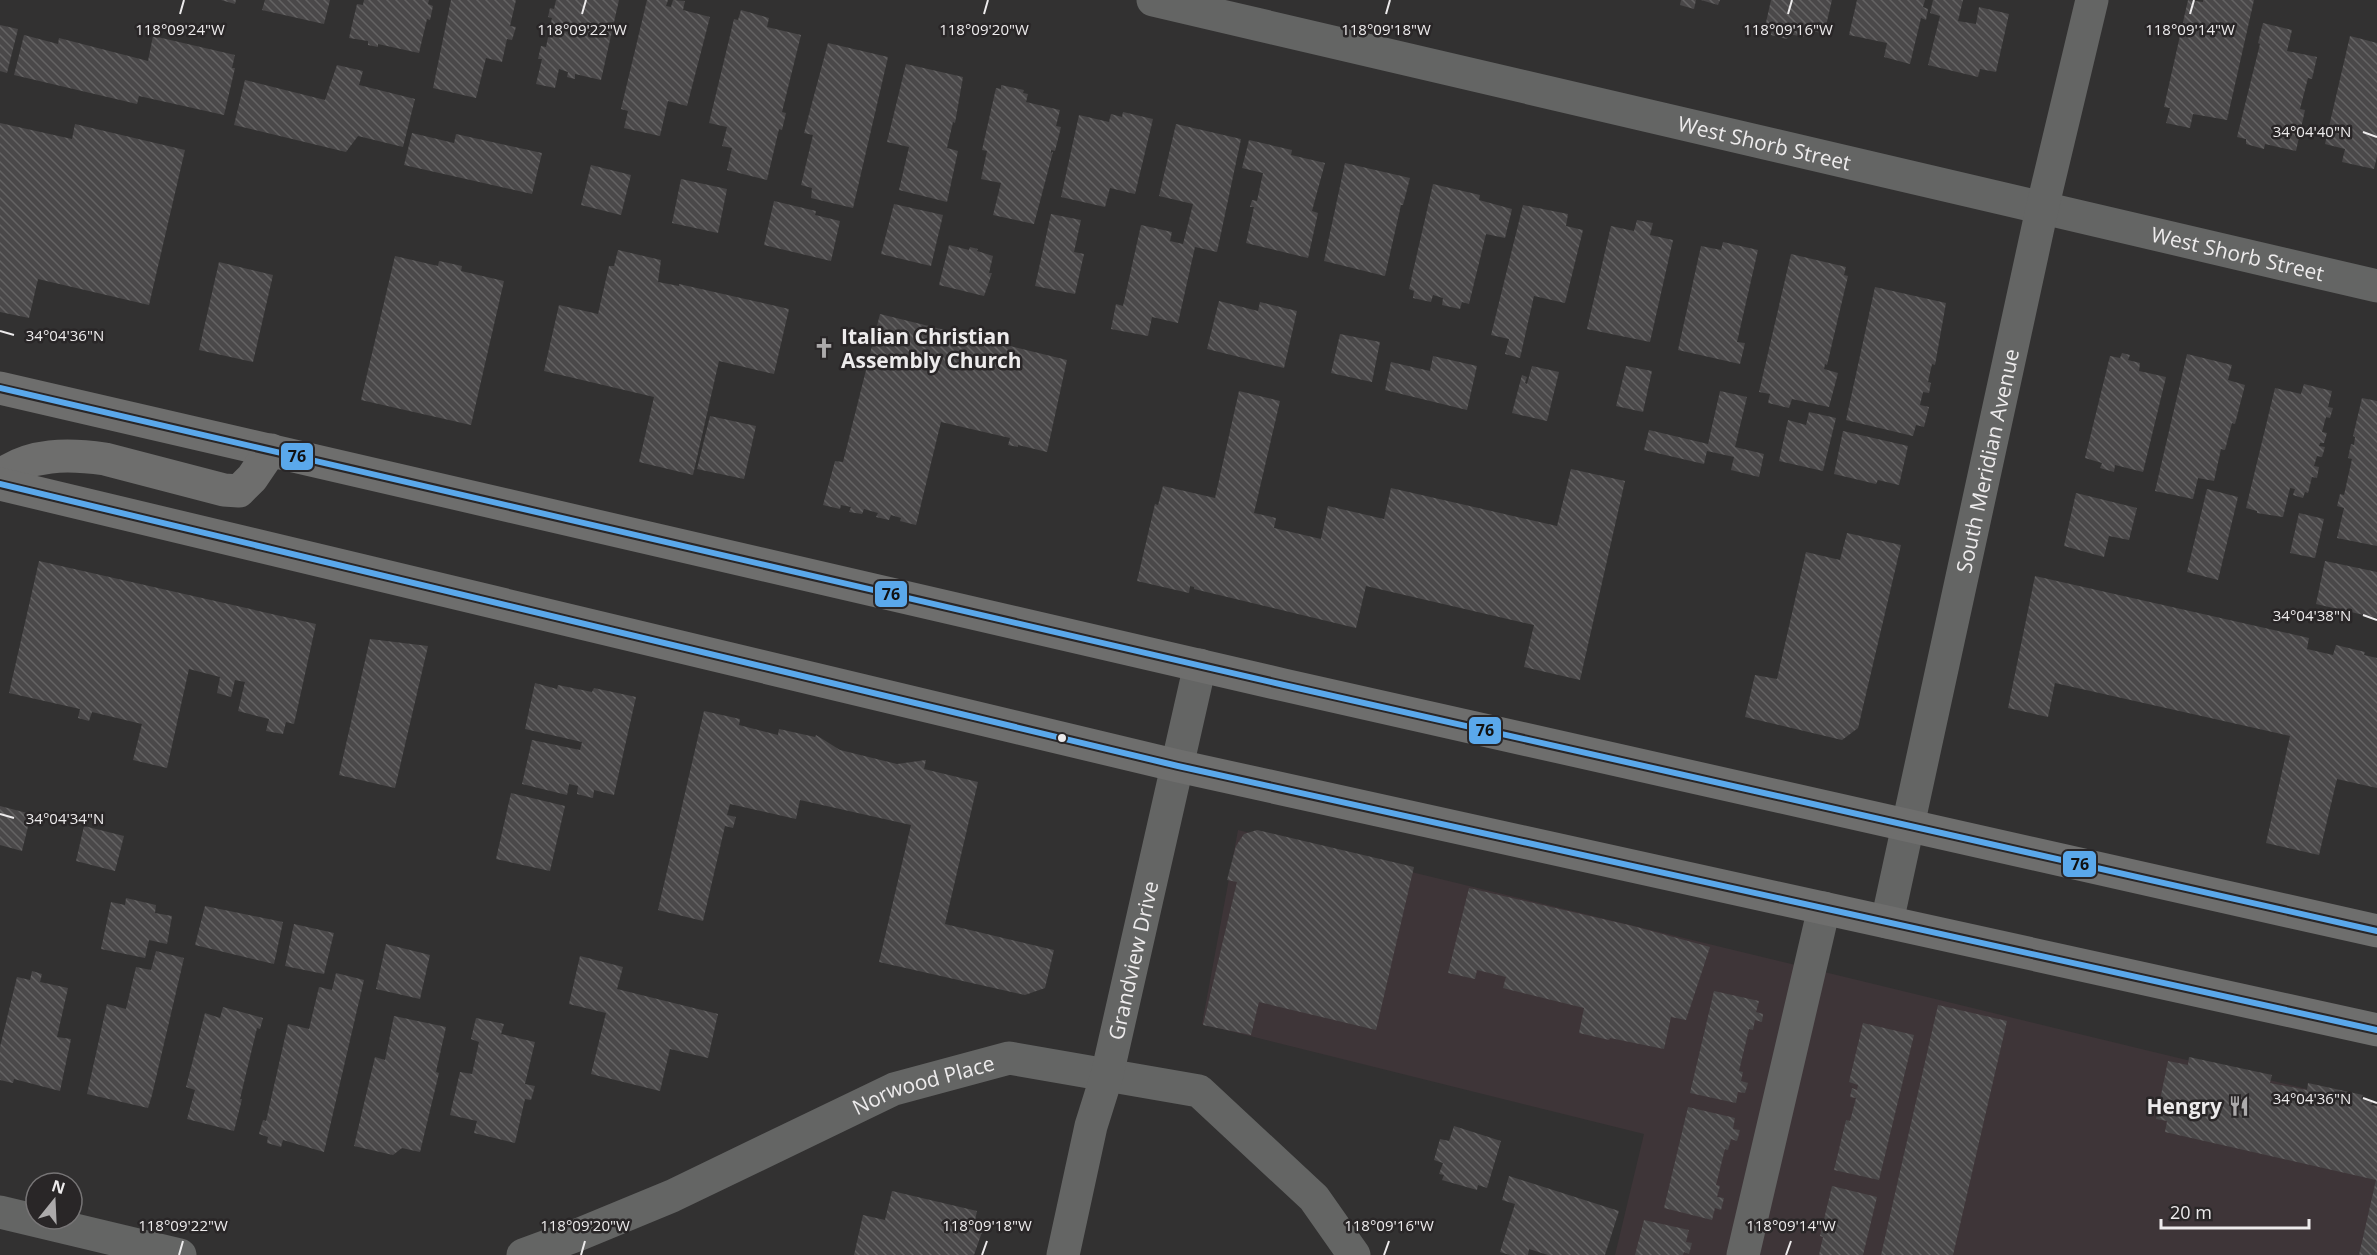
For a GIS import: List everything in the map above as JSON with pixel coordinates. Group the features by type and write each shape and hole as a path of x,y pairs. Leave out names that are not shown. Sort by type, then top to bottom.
{"main road":[{"path":"0,388 1200,666 2377,931"},
{"path":"0,476 9,469 43,457 85,456 105,459 225,490 239,490 252,478 271,450"},
{"path":"0,484 1178,766 2377,1030"}],"street":[{"name":"West Shorb Street","path":"1153,0 2377,286"},
{"name":"South Meridian Avenue","path":"1887,922 1906,825 2042,209 2092,0"},
{"name":"Grandview Drive","path":"1063,1255 1091,1126 1107,1075 1200,666"},
{"path":"1743,1255 1824,908"},
{"name":"Norwood Place","path":"523,1255 672,1196 894,1089 1010,1058 1198,1091 1314,1198 1354,1255"},
{"path":"0,1212 180,1255"}],"shaded area":[{"path":"1238,830 2377,1106 2377,1255 1615,1255 1644,1134 1202,1024"}],"building":[{"path":"221,0 236,0 235,4"},
{"path":"265,0 330,0 324,24 262,10"},
{"path":"364,0 429,0 428,4 433,6 430,20 427,19 419,53 378,44 378,47 368,45 368,41 349,38 357,4 363,5"},
{"path":"451,0 516,0 510,26 516,27 512,40 507,39 502,62 486,58 476,98 433,88"},
{"path":"556,0 619,0 601,80 575,74 575,79 567,77 568,72 559,69 555,88 536,84 542,59 538,59 541,46 546,47 552,18 548,17 550,8 554,9"},
{"path":"647,0 668,0 666,6 671,7 673,0 685,1 683,10 710,17 687,106 668,101 660,136 624,128 628,111 621,109"},
{"path":"1681,0 1696,0 1694,9 1680,5"},
{"path":"1701,0 1720,0 1718,5"},
{"path":"1771,0 1832,0 1824,34 1806,29 1804,37 1789,34 1787,39 1771,35 1772,29 1765,27"},
{"path":"1857,0 1925,0 1923,7 1928,9 1926,20 1921,18 1910,64 1884,57 1887,43 1849,35"},
{"path":"1933,0 1963,0 1958,21 1976,24 1979,7 2009,14 1996,72 1980,69 1978,77 1928,65 1940,16 1930,13"},
{"path":"2188,0 2203,2 2203,0 2254,0 2227,120 2193,114 2190,128 2166,123 2170,108 2164,107"},
{"path":"741,10 769,18 767,27 801,35 782,112 786,113 782,130 779,129 767,180 727,170 732,148 722,146 727,127 709,123 734,19 738,20"},
{"path":"2263,23 2292,30 2287,51 2317,57 2312,79 2308,78 2300,109 2305,110 2296,151 2265,144 2264,149 2246,144 2246,139 2237,137"},
{"path":"0,25 18,29 7,73 0,71"},
{"path":"24,35 58,44 59,38 148,61 153,36 235,55 232,68 235,68 224,115 139,96 137,104 14,75"},
{"path":"2350,36 2377,43 2377,156 2374,169 2342,162 2345,149 2325,144"},
{"path":"828,43 888,57 853,208 811,198 812,188 801,185 813,135 804,133"},
{"path":"906,64 963,77 955,123 953,122 947,148 958,151 947,202 899,190 909,147 887,142"},
{"path":"337,65 363,71 359,85 415,99 403,147 358,136 346,152 234,125 245,80 325,100"},
{"path":"1001,85 1024,90 1023,93 1028,94 1026,102 1060,110 1056,126 1061,127 1055,151 1051,150 1051,153 1053,152 1034,224 993,215 1001,183 981,179 987,151 982,150 996,88 1001,89"},
{"path":"1123,112 1153,119 1135,194 1110,188 1105,207 1061,197 1079,115 1109,122 1111,114 1122,117"},
{"path":"0,123 72,139 75,124 185,150 149,305 38,279 29,318 0,312"},
{"path":"1176,124 1241,139 1217,252 1195,247 1178,323 1152,317 1148,336 1111,329 1116,304 1123,306 1141,225 1172,232 1170,241 1183,244 1193,204 1159,196"},
{"path":"412,133 454,143 456,134 542,153 532,194 404,165"},
{"path":"1249,140 1292,150 1291,155 1325,163 1312,211 1318,213 1308,258 1246,243 1254,207 1250,207 1252,200 1257,201 1263,173 1242,168"},
{"path":"1345,163 1410,178 1403,205 1401,205 1385,276 1324,261"},
{"path":"591,165 631,175 621,215 581,205"},
{"path":"681,179 727,189 718,233 672,223"},
{"path":"1433,184 1480,195 1479,200 1512,209 1505,238 1486,234 1469,304 1462,302 1460,309 1442,305 1443,298 1433,295 1431,302 1413,298 1414,291 1409,289"},
{"path":"774,201 816,211 815,215 840,221 831,261 764,245"},
{"path":"894,204 943,215 931,266 881,254"},
{"path":"1523,205 1568,214 1566,226 1583,230 1565,303 1534,296 1520,358 1505,354 1509,339 1491,335"},
{"path":"1051,214 1081,220 1074,252 1084,254 1075,294 1035,286"},
{"path":"1637,220 1653,223 1650,235 1673,240 1650,342 1587,329 1611,226 1634,231"},
{"path":"1723,242 1758,250 1737,342 1745,343 1740,364 1678,350 1701,246 1721,250"},
{"path":"949,245 969,250 970,247 978,249 977,251 993,256 989,273 992,273 984,296 939,285"},
{"path":"618,250 661,260 658,282 679,286 679,284 789,309 774,374 719,361 693,475 639,462 654,397 544,371 559,305 598,314 609,266 614,266"},
{"path":"1791,254 1846,267 1844,275 1848,276 1827,365 1825,364 1824,369 1838,373 1829,407 1792,399 1789,408 1768,403 1770,394 1759,392"},
{"path":"395,256 438,266 439,261 462,266 461,271 504,281 471,425 361,400"},
{"path":"219,262 273,275 253,362 199,350"},
{"path":"1875,287 1946,303 1935,365 1932,364 1928,382 1931,383 1929,393 1923,392 1920,405 1929,407 1924,427 1916,425 1913,436 1846,420"},
{"path":"1219,301 1258,311 1260,302 1297,311 1284,368 1207,349"},
{"path":"880,314 1067,360 1047,452 1008,445 1010,438 941,422 916,525 900,521 901,518 891,515 889,520 876,517 878,513 864,509 862,514 849,512 851,507 841,505 840,509 823,505 835,461 843,462"},
{"path":"1340,334 1380,342 1372,382 1331,373"},
{"path":"2122,353 2130,355 2128,360 2140,363 2139,371 2166,377 2143,472 2115,465 2114,472 2100,468 2102,463 2085,458 2110,356 2120,358"},
{"path":"2187,354 2232,365 2228,380 2245,385 2235,424 2232,423 2225,450 2221,449 2214,481 2198,478 2193,499 2155,491"},
{"path":"1433,356 1477,366 1467,410 1385,390 1391,362 1430,371"},
{"path":"1532,366 1559,372 1547,421 1512,413 1522,375 1527,377 1525,383 1527,384"},
{"path":"1626,366 1652,371 1643,412 1616,406"},
{"path":"2304,384 2332,391 2328,407 2333,408 2330,418 2326,417 2322,432 2327,433 2324,443 2320,443 2319,446 2325,447 2322,457 2317,456 2314,466 2319,467 2317,478 2312,477 2308,493 2305,492 2303,498 2293,495 2295,489 2290,488 2283,517 2257,513 2257,511 2246,508 2275,388 2301,394"},
{"path":"1239,391 1280,401 1254,513 1276,518 1274,528 1321,539 1328,506 1384,519 1391,488 1557,526 1571,469 1625,481 1580,680 1524,667 1534,625 1366,586 1356,628 1194,589 1190,586 1189,593 1137,581 1155,504 1158,505 1163,486 1215,498"},
{"path":"1720,391 1747,397 1735,447 1764,454 1759,477 1731,470 1734,457 1707,451 1704,464 1644,450 1649,430 1708,444"},
{"path":"2362,398 2377,401 2377,546 2337,538 2344,508 2337,506 2340,494 2344,495 2352,459 2348,458 2351,444 2354,445 2355,437 2353,436"},
{"path":"1809,412 1836,418 1823,471 1779,461 1788,420 1806,425"},
{"path":"710,416 756,426 744,479 697,469"},
{"path":"1843,431 1908,446 1899,485 1878,480 1876,484 1834,474"},
{"path":"2207,489 2238,497 2218,580 2187,572"},
{"path":"2076,493 2137,508 2129,540 2109,536 2104,557 2064,546"},
{"path":"2299,513 2324,519 2315,558 2290,553"},
{"path":"1847,533 1901,545 1858,728 1842,740 1745,717 1755,675 1777,679 1806,552 1840,560"},
{"path":"39,561 316,624 294,724 286,722 283,734 266,731 269,719 238,711 245,682 235,680 231,697 217,693 220,677 189,669 167,768 133,760 142,724 92,712 89,721 78,718 80,709 9,693"},
{"path":"2325,561 2377,572 2377,618 2316,604"},
{"path":"2035,576 2309,638 2307,649 2333,655 2336,645 2365,652 2364,655 2377,658 2377,788 2337,779 2319,855 2266,843 2290,736 2055,683 2048,717 2008,708"},
{"path":"370,639 428,646 395,788 339,775"},
{"path":"535,683 557,689 558,685 592,692 594,688 636,697 614,795 594,790 593,798 577,794 578,786 569,784 567,795 522,784 532,740 580,750 582,742 525,729"},
{"path":"704,711 740,719 739,725 778,735 779,729 815,737 816,735 840,750 897,764 926,760 924,769 978,782 945,924 1054,950 1045,988 1025,995 879,962 911,825 800,800 796,819 730,804 727,815 736,817 733,828 725,826 703,921 658,910"},
{"path":"511,793 565,806 550,871 496,859"},
{"path":"0,806 31,814 22,851 0,845"},
{"path":"84,826 124,836 115,871 76,861"},
{"path":"1257,830 1414,867 1376,1030 1259,1002 1251,1035 1203,1025 1237,882 1227,880 1236,846 1244,834"},
{"path":"1469,888 1633,926 1710,947 1686,1020 1671,1017 1664,1049 1610,1038 1609,1040 1579,1033 1584,1008 1503,988 1506,977 1477,970 1475,979 1448,973"},
{"path":"126,898 156,905 155,913 172,916 167,944 149,940 145,958 101,949 111,902 125,905"},
{"path":"205,906 283,922 274,964 195,945"},
{"path":"294,924 334,933 324,974 285,966"},
{"path":"386,944 430,955 420,999 376,989"},
{"path":"156,951 184,958 148,1108 87,1094 107,1004 126,1009 136,967 151,970"},
{"path":"580,956 623,967 617,989 718,1014 708,1058 670,1049 660,1091 591,1074 606,1013 569,1004"},
{"path":"32,971 42,974 40,982 68,988 57,1037 71,1039 60,1091 14,1079 13,1083 0,1080 0,1047 17,977 30,980"},
{"path":"336,973 364,980 324,1152 283,1140 281,1147 267,1143 268,1137 259,1134 263,1120 266,1121 288,1024 309,1029 319,987 332,990"},
{"path":"1714,991 1759,1001 1756,1012 1763,1014 1762,1022 1755,1020 1753,1030 1749,1029 1739,1071 1743,1072 1741,1081 1748,1083 1745,1093 1738,1092 1736,1103 1690,1093"},
{"path":"1938,1005 2007,1021 1953,1255 1881,1255"},
{"path":"223,1007 263,1018 260,1029 257,1028 234,1131 187,1119 195,1090 186,1087 205,1013 220,1018"},
{"path":"394,1016 446,1027 436,1072 439,1073 420,1152 402,1148 393,1155 354,1146 375,1057 385,1060"},
{"path":"476,1018 504,1024 501,1034 535,1042 525,1084 535,1086 531,1100 525,1099 515,1143 474,1133 477,1121 450,1115 460,1072 472,1074 479,1042 471,1039"},
{"path":"1863,1023 1914,1035 1879,1180 1834,1170 1846,1120 1850,1121 1856,1098 1850,1097 1852,1088 1857,1090 1858,1085 1849,1082"},
{"path":"2189,1057 2272,1075 2270,1083 2307,1090 2308,1083 2363,1095 2361,1099 2377,1106 2377,1255 2359,1255 2376,1180 2165,1132 2167,1121 2156,1119 2168,1061 2188,1065"},
{"path":"1688,1107 1735,1118 1733,1129 1740,1130 1737,1141 1731,1139 1728,1150 1725,1149 1716,1185 1720,1186 1717,1197 1724,1198 1721,1210 1715,1208 1712,1220 1664,1208"},
{"path":"1454,1126 1501,1141 1487,1188 1478,1185 1477,1190 1442,1180 1444,1175 1439,1174 1443,1163 1434,1160 1440,1139 1449,1141"},
{"path":"1509,1176 1619,1211 1605,1255 1548,1255 1529,1249 1528,1255 1510,1255 1500,1252 1515,1204 1502,1200"},
{"path":"1832,1186 1877,1197 1863,1255 1819,1255 1823,1237 1820,1236"},
{"path":"892,1191 977,1211 973,1230 982,1232 974,1255 854,1255 863,1215 885,1220"},
{"path":"1644,1220 1689,1230 1686,1242 1692,1243 1689,1254 1684,1252 1683,1255 1635,1255"}],"transit line":[{"name":"76","path":"0,388 1284,685 2377,931"},
{"name":"76","path":"0,484 1178,766 2377,1030"}],"place":[{"name":"Italian Christian Assembly Church","path":"824,348"},
{"name":"Hengry","path":"2239,1106"}]}
